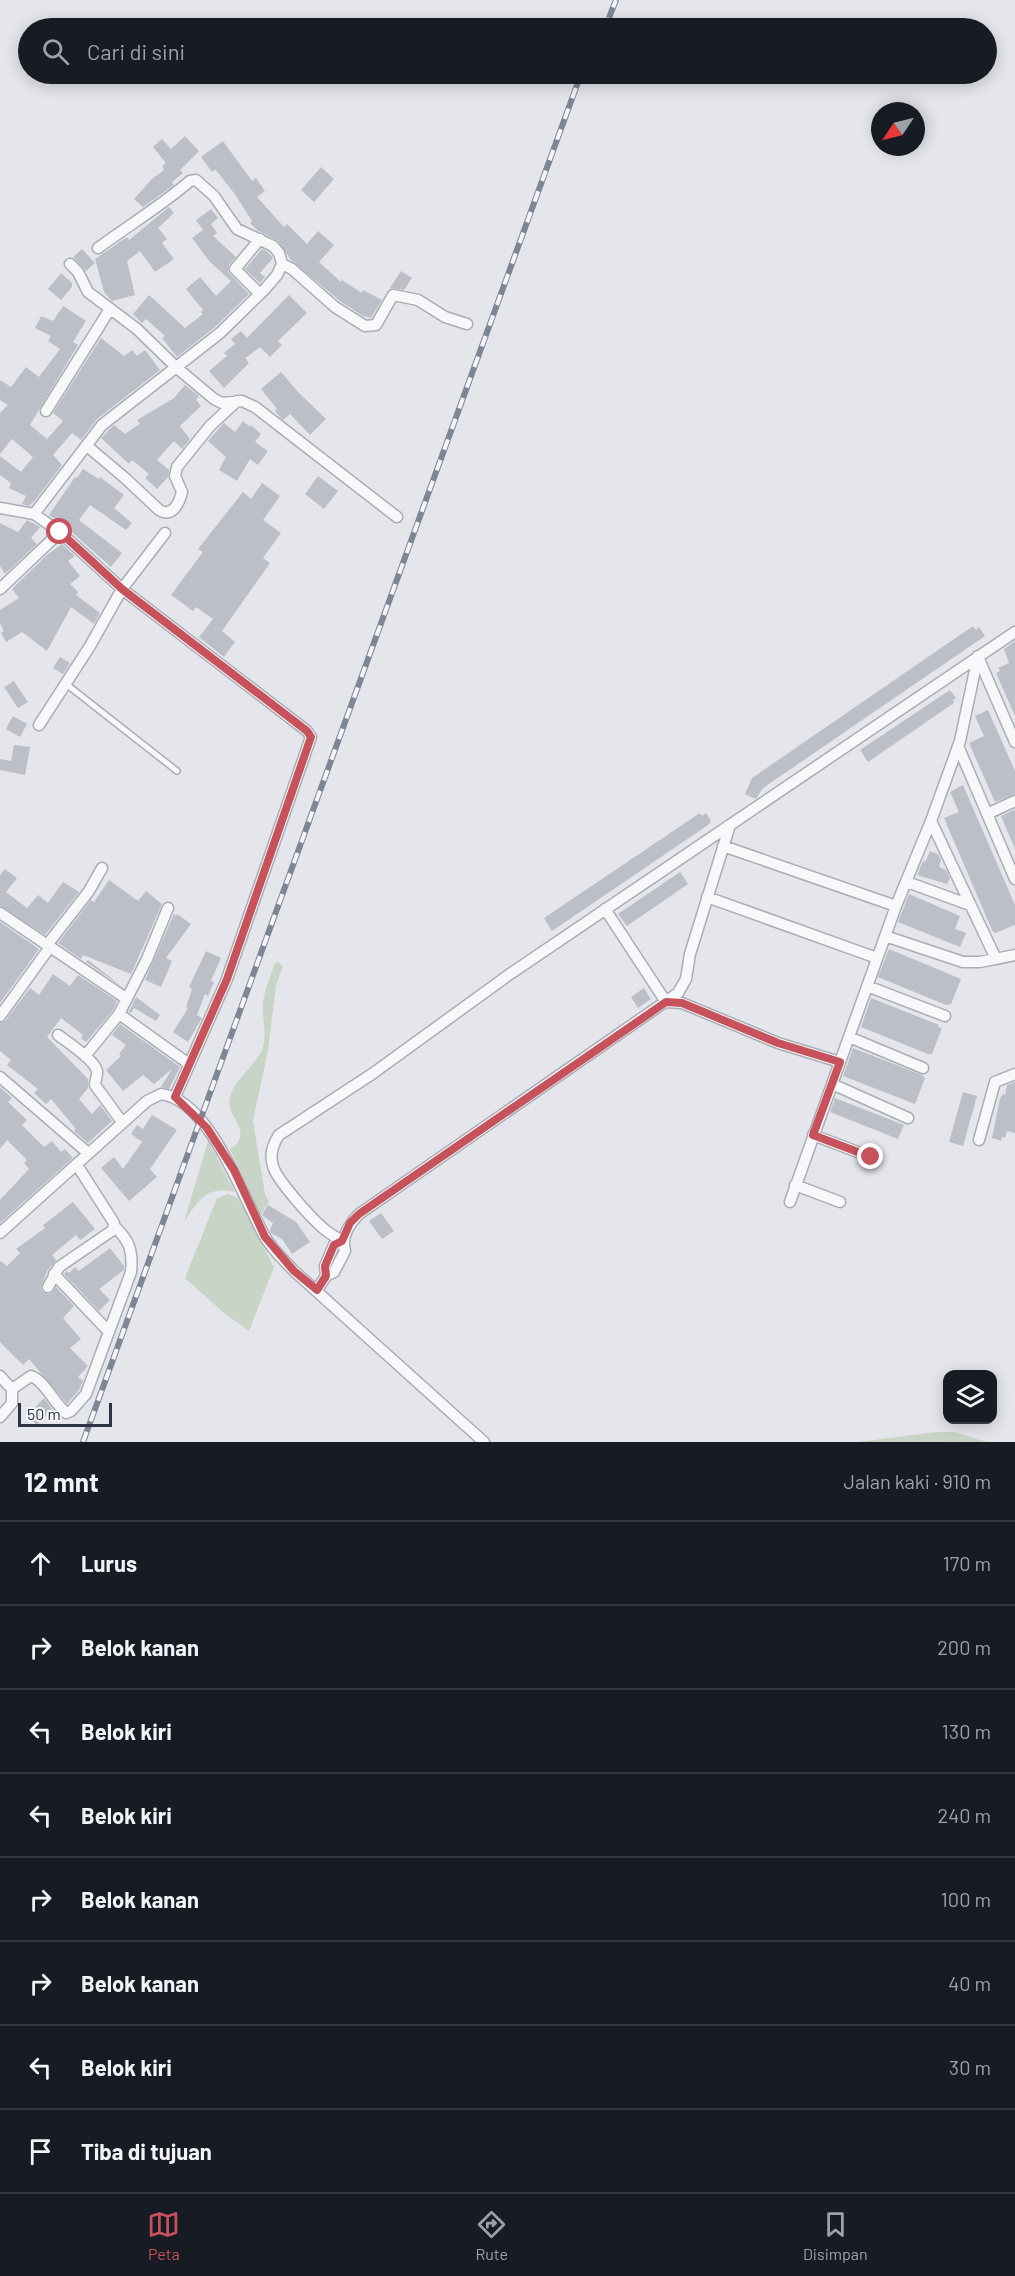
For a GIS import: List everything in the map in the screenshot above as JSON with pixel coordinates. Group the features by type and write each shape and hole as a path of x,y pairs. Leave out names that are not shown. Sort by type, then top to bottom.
{"street":[{"path":"98,248 196,180 214,196 237,229 260,239 277,250 282,264 335,307 365,326 376,325 393,295 418,300 445,317 467,324"},
{"path":"260,239 235,269 260,294"},
{"path":"70,264 78,272 88,292 137,329 177,368 214,399 222,403 245,401 255,407 397,517"},
{"path":"34,514 102,425 220,333 260,294 277,275 282,264"},
{"path":"46,411 110,309"},
{"path":"87,446 159,510 169,513 177,505 182,492 175,476 177,467 210,426 238,401"},
{"path":"0,508 34,514 60,532 122,589 307,731 312,738 227,979 175,1097"},
{"path":"0,590 60,532"},
{"path":"39,725 122,589 165,533"},
{"path":"317,1290 326,1276 334,1272 345,1251 342,1241 322,1228 278,1177 273,1166 272,1155 273,1144 279,1134 372,1074 510,974 1015,632"},
{"path":"978,656 1015,742"},
{"path":"790,1202 896,906 931,821 958,746 978,656"},
{"path":"958,746 1015,879"},
{"path":"987,814 1015,801"},
{"path":"931,821 996,959"},
{"path":"342,1241 350,1223 359,1214 678,993 683,987 690,954 730,825"},
{"path":"723,846 896,906"},
{"path":"0,1016 89,891 102,868"},
{"path":"907,882 970,905"},
{"path":"708,897 877,958"},
{"path":"85,1056 119,1014 128,999 168,908"},
{"path":"605,909 666,1002"},
{"path":"0,913 128,999"},
{"path":"885,936 963,962 1015,955"},
{"path":"867,986 945,1017"},
{"path":"666,1002 682,1003 778,1043 840,1062"},
{"path":"119,1014 189,1065"},
{"path":"58,1035 85,1056 97,1071 95,1082 97,1089 122,1122"},
{"path":"849,1037 923,1068"},
{"path":"979,1140 995,1082 1015,1074"},
{"path":"0,1077 88,1153"},
{"path":"832,1084 908,1118"},
{"path":"0,1233 147,1101 161,1094 175,1097 201,1120 213,1137 234,1170 265,1237 294,1271 484,1442"},
{"path":"813,1135 871,1157"},
{"path":"12,1388 28,1377 35,1377 57,1406 66,1413 71,1411 86,1394 131,1272 133,1253 126,1236 115,1227 77,1165"},
{"path":"795,1185 840,1202"},
{"path":"48,1287 59,1267 115,1227"},
{"path":"54,1274 109,1332"},
{"path":"0,1376 7,1386 12,1388"},
{"path":"0,1417 12,1403 12,1388"}],"lane":[{"path":"66,684 177,771"}],"green space":[{"path":"279,962 283,967 276,985 268,1050 253,1121 265,1194 269,1202 259,1217 230,1149 238,1143 240,1130 229,1103 232,1091 261,1052 265,1034 263,1002 275,963"},
{"path":"208,1141 235,1192 217,1191 204,1196 184,1222"},
{"path":"228,1194 238,1198 274,1267 249,1331 224,1313 185,1278 217,1198"},
{"path":"936,1432 954,1432 987,1442 858,1442"}],"building":[{"path":"185,136 199,151 180,170 183,173 172,182 174,185 143,207 134,199 152,179 164,170 162,166 166,163 153,147 162,139 171,149"},
{"path":"223,141 252,181 256,178 265,191 257,197 284,227 287,224 307,244 318,231 334,245 319,262 341,282 342,280 362,293 363,290 382,300 371,318 363,316 340,301 291,260 278,241 257,230 250,223 252,221 234,193 215,169 212,172 201,157"},
{"path":"321,167 334,179 314,202 301,190"},
{"path":"169,207 174,213 158,228 167,239 162,243 174,259 155,272 140,251 127,261 135,295 112,301 104,292 95,259 127,237 129,240"},
{"path":"211,209 218,218 211,224 217,233 213,236 236,257 229,265 228,272 249,294 215,327 177,357 162,338 165,336 146,319 142,323 133,314 149,295 185,328 203,314 201,312 203,310 186,289 200,277 216,296 231,281 209,261 192,238 203,230 196,220"},
{"path":"82,249 95,263 86,271 73,257"},
{"path":"262,249 273,258 260,273 265,277 260,283 245,269"},
{"path":"401,271 412,278 404,290 390,288"},
{"path":"61,273 72,283 72,287 61,300 48,289"},
{"path":"289,295 307,313 278,341 282,345 270,357 260,347 245,358 249,363 224,388 209,371 227,356 224,353 235,344 231,339 241,331 247,338"},
{"path":"63,306 86,321 73,342 78,345 30,425 47,439 63,421 53,413 101,338 124,356 132,350 137,356 145,350 160,370 97,419 81,440 72,433 53,455 62,465 29,506 22,504 26,496 9,488 11,483 0,475 0,456 21,472 33,457 12,439 0,454 0,413 8,405 0,400 0,380 11,387 26,367 39,377 60,349 48,341 51,336 35,328 41,316 53,321"},
{"path":"281,372 326,419 310,435 290,414 283,420 261,389"},
{"path":"185,385 199,396 196,400 201,406 180,426 190,439 182,449 174,441 157,460 169,470 168,477 157,489 145,478 149,474 132,460 129,464 101,438 114,425 125,434 140,424 137,420 174,398"},
{"path":"243,421 261,434 255,442 268,451 258,465 250,459 237,481 219,470 226,457 208,441 224,423 235,432"},
{"path":"83,469 99,479 100,477 124,495 114,508 132,523 126,530 90,505 79,520 122,553 111,567 65,526 49,515"},
{"path":"318,476 338,491 324,509 305,494"},
{"path":"262,483 280,496 263,520 281,533 263,558 270,563 222,631 235,642 224,657 199,637 213,619 196,607 193,611 171,595 203,552 198,549 243,492 251,499"},
{"path":"27,520 40,527 31,538 37,544 5,574 0,566 0,523 18,532"},
{"path":"62,544 75,556 68,561 80,576 70,584 78,592 76,595 100,613 94,624 71,607 47,651 22,632 6,642 1,633 4,631 0,623 0,610 19,598 12,589 47,555"},
{"path":"973,626 976,630 979,627 985,636 763,788 756,799 745,794 752,778"},
{"path":"1015,641 1015,716 996,673 1000,671 998,668 1009,663 1004,649"},
{"path":"60,657 70,663 63,674 53,668"},
{"path":"14,681 28,702 18,708 4,687"},
{"path":"950,690 956,698 953,700 954,703 868,762 860,750"},
{"path":"988,710 1015,771 1015,794 995,802 969,743 984,736 975,716"},
{"path":"13,716 27,724 20,737 6,729"},
{"path":"14,745 30,747 25,775 0,770 0,759 11,761"},
{"path":"963,785 1015,905 1015,925 995,933 944,818 959,812 950,792"},
{"path":"1015,811 1015,849 1001,816"},
{"path":"700,813 702,816 706,813 711,821 708,825 552,931 544,918"},
{"path":"930,851 938,854 941,860 939,867 946,870 950,878 947,884 917,875"},
{"path":"5,869 17,878 6,892 27,908 38,895 48,903 63,882 79,892 45,935 0,906 0,875"},
{"path":"680,872 688,884 627,926 618,914"},
{"path":"109,880 138,901 146,891 162,904 131,974 83,955 81,959 58,943 91,900 94,902"},
{"path":"909,894 960,916 955,929 966,933 960,947 898,922"},
{"path":"174,914 191,924 166,958 172,961 161,987 145,980"},
{"path":"0,922 39,949 0,1003"},
{"path":"889,949 961,979 951,1004 946,1005 878,977"},
{"path":"206,951 221,958 211,981 214,982 208,996 205,994 197,1015 202,1018 188,1042 173,1032 188,1008 186,1007 192,989 189,987"},
{"path":"88,960 124,988 86,962"},
{"path":"53,974 70,986 78,975 117,1001 113,1010 86,1042 81,1038 83,1035 61,1018 47,1037 88,1079 88,1088 79,1099 92,1114 100,1105 112,1121 88,1143 74,1131 76,1129 51,1099 46,1104 34,1093 38,1089 7,1065 11,1060 0,1051 0,1023 6,1020 30,988 39,995"},
{"path":"644,988 651,999 638,1008 631,997"},
{"path":"136,997 160,1015 156,1021 134,1008 131,1013 129,1012"},
{"path":"871,998 939,1025 938,1027 942,1028 932,1054 861,1027"},
{"path":"120,1024 180,1067 169,1089 161,1087 172,1069 154,1084 143,1075 123,1091 106,1070 121,1056 119,1054 126,1045 112,1035"},
{"path":"853,1048 922,1075 925,1078 915,1104 843,1076"},
{"path":"1015,1082 1015,1133 1007,1131 1005,1138 1002,1137 1001,1141 992,1138 1000,1098 1003,1094 1005,1095 1007,1085"},
{"path":"0,1087 12,1098 8,1102 27,1120 22,1125 44,1147 52,1141 61,1152 65,1149 73,1158 0,1223 0,1200 29,1169 24,1163 27,1160 7,1140 0,1149"},
{"path":"963,1092 977,1096 963,1146 949,1142"},
{"path":"835,1098 904,1125 898,1139 830,1112"},
{"path":"152,1115 177,1130 150,1169 157,1177 129,1201 101,1168 114,1157 123,1169 142,1142 131,1134 137,1125 143,1129"},
{"path":"73,1202 95,1229 80,1240 76,1235 52,1255 56,1260 47,1271 41,1287 42,1291 48,1294 52,1293 56,1287 74,1306 63,1318 81,1339 70,1348 88,1366 78,1377 83,1381 79,1390 67,1404 29,1359 23,1365 0,1342 0,1261 7,1266 20,1253 16,1249 45,1228 43,1225"},
{"path":"268,1205 296,1222 310,1242 292,1254 282,1239 271,1233 273,1223 262,1215"},
{"path":"381,1213 394,1231 382,1239 369,1221"},
{"path":"110,1248 124,1266 124,1270 99,1289 110,1300 99,1311 64,1274 67,1271 69,1273 75,1267 79,1271"},
{"path":"44,1398 52,1409 37,1425 27,1416"}],"railway":[{"path":"609,18 616,0"},
{"path":"83,1442 577,84"}],"route":[{"path":"60,532 122,589 310,734 312,740 227,979 175,1097 207,1128 234,1170 265,1237 275,1251 317,1290 326,1276 325,1266 334,1245 342,1241 350,1223 359,1214 666,1002 682,1003 778,1043 840,1062 813,1135 871,1157"}]}
